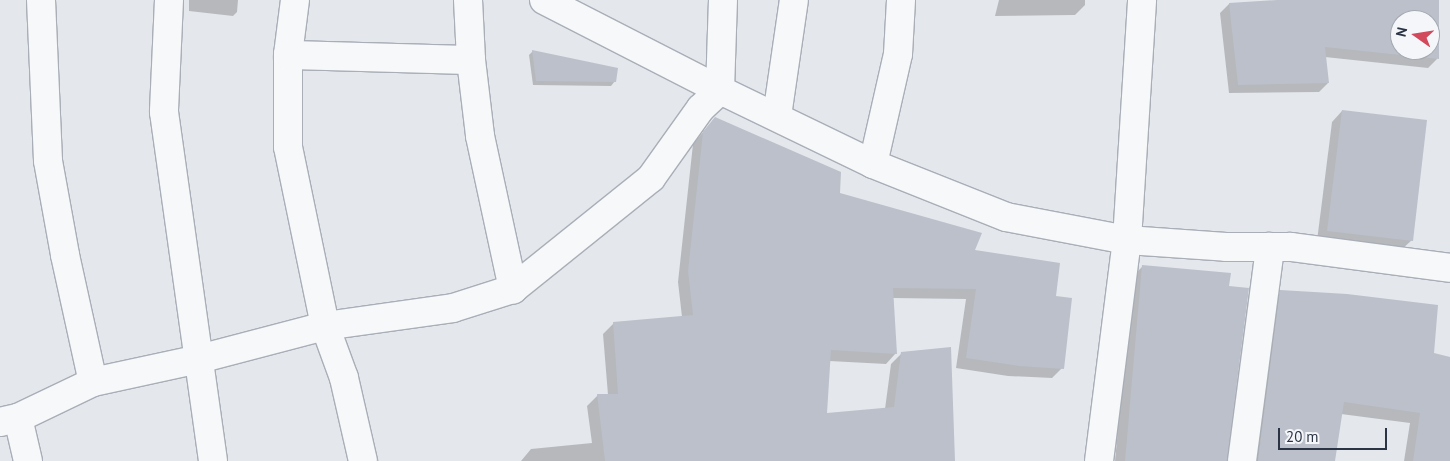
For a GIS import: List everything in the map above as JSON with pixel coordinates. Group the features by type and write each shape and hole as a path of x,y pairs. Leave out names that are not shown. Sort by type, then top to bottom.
{"street":[{"path":"41,0 48,161 93,382"},
{"path":"169,0 164,112 213,461"},
{"path":"295,0 288,55 288,148 326,326 344,378 363,461"},
{"path":"468,0 471,60 480,136 513,289"},
{"path":"544,0 720,90 873,164 1006,217 1127,240 1182,245 1270,247 1356,254 1450,268"},
{"path":"28,461 9,420 93,382 200,360 326,326 453,308 513,289 652,178 701,108 720,90 723,0"},
{"path":"777,116 794,0"},
{"path":"873,164 898,54 901,0"},
{"path":"1099,461 1127,240 1142,0"},
{"path":"288,55 471,60"},
{"path":"1242,461 1270,247"}],"building":[{"path":"1277,0 1439,0 1439,10 1390,10 1390,54 1325,47 1329,83 1238,85 1229,3"},
{"path":"532,50 618,68 616,82 536,81"},
{"path":"1342,110 1427,120 1413,241 1327,231"},
{"path":"715,117 841,172 840,193 982,233 975,250 1060,263 1056,296 1072,298 1064,369 1019,366 966,358 976,289 893,288 897,354 831,350 827,413 894,407 901,352 951,347 955,461 605,461 597,394 618,394 613,322 693,315 688,271 703,132"},
{"path":"1142,265 1231,273 1229,286 1249,288 1227,461 1125,461"},
{"path":"1280,290 1347,294 1438,305 1434,353 1450,357 1450,461 1413,461 1420,413 1344,402 1335,461 1258,461"}]}
